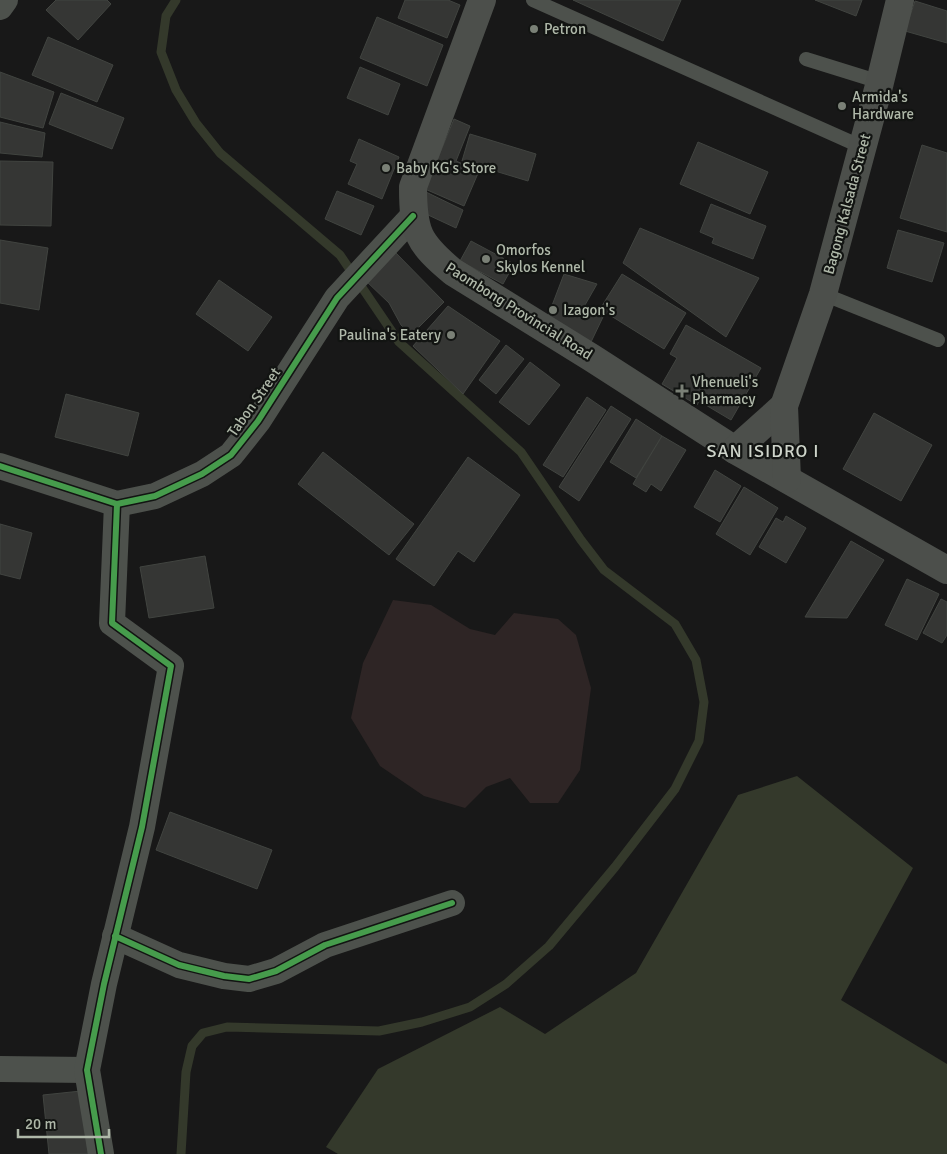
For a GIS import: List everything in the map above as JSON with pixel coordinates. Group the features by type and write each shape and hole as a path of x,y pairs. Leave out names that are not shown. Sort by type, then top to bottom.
{"main road":[{"name":"Paombong Provincial Road","path":"482,0 413,187 413,216 423,244 453,272 735,450 947,570"},
{"name":"Bagong Kalsada Street","path":"787,479 784,406 823,294 900,0"},
{"name":"Bagong Kalsada Street","path":"735,450 784,406"}],"street":[{"path":"0,6 5,0"},
{"name":"Tabon Street","path":"0,466 117,504 155,496 202,474 231,455 258,421 337,298 413,216"},
{"path":"101,1154 87,1070 104,984 142,827 171,666 112,623 117,504"},
{"path":"116,936 179,965 224,976 249,979 276,971 325,945 452,903"},
{"path":"2,1073 87,1070"}],"lane":[{"path":"533,0 862,147"},
{"path":"806,59 880,82"},
{"path":"823,294 938,340"}],"shaded area":[{"path":"393,600 431,605 470,629 495,635 514,613 558,619 576,635 591,688 580,770 558,803 530,803 510,778 486,787 465,808 424,796 380,766 351,718 363,663"},
{"path":"797,776 913,868 841,1000 947,1064 947,1154 338,1154 326,1147 378,1069 500,1007 545,1034 636,973 738,795"}],"building":[{"path":"56,0 107,0 111,4 78,40 46,10"},
{"path":"405,0 448,0 460,5 447,38 398,18"},
{"path":"573,0 681,0 663,41"},
{"path":"815,0 862,0 856,16"},
{"path":"915,1 947,11 947,43 905,31"},
{"path":"377,17 443,45 427,86 360,58"},
{"path":"48,37 113,65 97,102 32,75"},
{"path":"360,67 400,84 388,115 347,98"},
{"path":"0,72 54,92 43,128 0,117"},
{"path":"61,93 124,118 112,149 49,124"},
{"path":"454,119 470,126 456,161 479,171 464,206 425,189"},
{"path":"0,122 45,133 42,157 0,153"},
{"path":"470,134 536,154 528,181 462,161"},
{"path":"359,139 399,157 382,199 348,184 357,164 350,161"},
{"path":"698,142 768,172 750,214 680,184"},
{"path":"922,145 947,153 947,232 900,218"},
{"path":"0,161 53,162 51,226 0,225"},
{"path":"337,191 374,206 361,235 325,219"},
{"path":"426,192 463,210 456,228 426,214"},
{"path":"711,204 766,226 753,259 712,243 714,238 700,232"},
{"path":"640,228 759,278 726,337 623,263"},
{"path":"898,230 944,243 932,282 887,268"},
{"path":"0,240 48,248 39,310 0,303"},
{"path":"471,241 514,264 503,284 460,261"},
{"path":"394,251 444,302 411,335 401,325 389,303 365,280"},
{"path":"564,274 597,284 585,305 603,317 591,342 548,316"},
{"path":"622,274 686,313 664,349 600,309"},
{"path":"219,280 272,317 248,351 196,314"},
{"path":"448,306 500,341 463,394 413,346"},
{"path":"686,325 761,368 731,420 699,401 697,405 662,384 677,358 670,354"},
{"path":"506,345 524,359 496,394 479,380"},
{"path":"530,362 560,385 529,425 499,402"},
{"path":"66,394 139,413 128,456 55,437"},
{"path":"587,397 606,410 563,477 543,465"},
{"path":"611,406 631,419 579,501 559,487"},
{"path":"874,413 932,445 901,501 843,469"},
{"path":"636,419 662,436 636,478 610,462"},
{"path":"662,436 686,450 661,491 651,484 646,492 633,484"},
{"path":"323,452 414,524 389,555 298,484"},
{"path":"468,457 520,495 474,562 458,551 434,586 396,559"},
{"path":"715,470 741,486 720,522 694,507"},
{"path":"744,487 778,508 750,555 716,534"},
{"path":"786,516 806,528 786,563 759,547 776,518 783,522"},
{"path":"0,524 32,533 20,579 0,574"},
{"path":"851,541 884,560 847,618 805,617"},
{"path":"205,556 214,608 149,618 140,567"},
{"path":"907,579 939,594 917,640 885,625"},
{"path":"941,599 947,602 947,635 942,643 923,633"},
{"path":"170,812 272,850 257,889 156,850"},
{"path":"81,1091 88,1154 49,1154 43,1095"}],"waterway":[{"path":"176,0 166,16 161,52 176,90 196,123 220,153 340,255 399,342 521,452 581,540 604,570 675,624 696,660 704,702 699,741 675,789 615,867 549,946 506,984 470,1007 422,1022 379,1031 227,1027 203,1033 192,1046 186,1072 181,1154"}],"cycle path":[{"path":"0,466 117,504 155,496 202,474 231,455 258,421 337,298 413,216"},
{"path":"101,1154 87,1070 104,984 142,827 171,666 112,623 117,504"},
{"path":"115,936 179,965 224,976 249,979 276,971 325,945 452,903"}],"place":[{"name":"Petron","path":"534,29"},
{"name":"Armida's Hardware","path":"842,106"},
{"name":"Baby KG's Store","path":"386,168"},
{"name":"Omorfos Skylos Kennel","path":"486,259"},
{"name":"Izagon's","path":"553,310"},
{"name":"Paulina's Eatery","path":"451,335"},
{"name":"Vhenueli's Pharmacy","path":"682,391"}],"district":[{"name":"SAN ISIDRO I","path":"763,451"}]}
